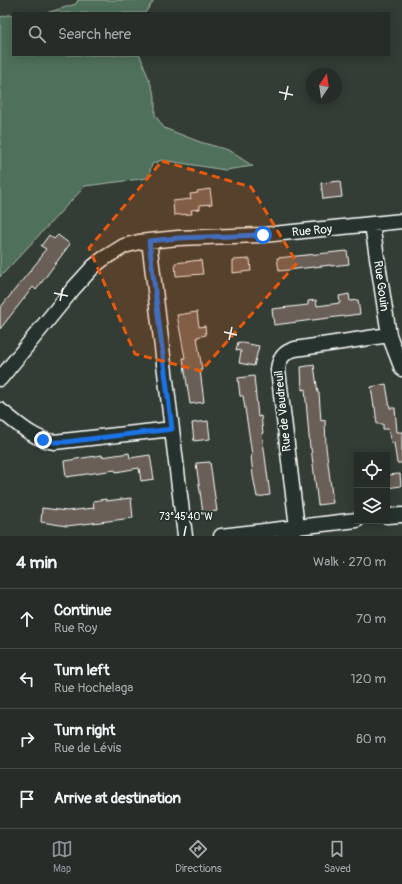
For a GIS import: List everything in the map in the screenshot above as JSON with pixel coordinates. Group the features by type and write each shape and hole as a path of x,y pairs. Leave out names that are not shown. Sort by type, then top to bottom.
{"street":[{"name":"Rue Roy","path":"0,379 73,288 103,258 119,248 133,243 178,238 263,235 402,221"},
{"name":"Rue Gouin","path":"372,225 389,335 402,369"},
{"path":"149,241 185,536"},
{"name":"Rue de Vaudreuil","path":"296,527 278,370 281,358 284,353 295,349 389,335"},
{"path":"0,410 32,434 43,440 54,442 172,429"},
{"path":"390,516 402,515"},
{"path":"221,536 354,520"}],"highlighted area":[{"path":"162,161 251,187 297,263 201,371 135,354 89,248"}],"green space":[{"path":"78,0 154,0 146,12 49,12 76,4"},
{"path":"12,15 12,56 140,56 155,96 155,115 164,128 200,142 228,150 253,166 225,170 162,160 152,164 148,178 85,186 0,277 0,17"}],"building":[{"path":"340,181 342,197 323,199 321,183"},
{"path":"210,189 212,204 200,205 200,209 191,210 192,214 174,215 173,201 191,199 190,194 198,193 197,191"},
{"path":"49,235 54,239 58,235 70,244 36,290 33,287 0,329 0,308 42,256 41,255 46,249 41,246"},
{"path":"347,251 349,264 279,271 277,258"},
{"path":"250,259 251,271 232,273 232,260"},
{"path":"201,260 203,274 176,276 175,263"},
{"path":"349,294 350,301 358,300 360,314 274,325 272,309 308,305 308,301 316,300 317,306 340,303 339,296"},
{"path":"197,312 199,327 205,326 206,335 197,337 202,370 200,370 204,402 190,404 183,358 185,358 177,315"},
{"path":"238,342 259,346 254,366 239,363 241,351 236,350"},
{"path":"314,365 319,393 321,421 325,420 326,447 333,503 318,505 310,448 305,389 302,390 301,367"},
{"path":"254,376 258,417 261,416 270,495 257,497 243,396 240,396 238,378"},
{"path":"386,384 390,408 395,408 397,432 402,432 402,463 397,463 394,443 391,443 388,429 383,429 383,424 377,424 371,387"},
{"path":"208,421 210,439 194,441 192,423"},
{"path":"129,453 130,458 150,455 154,479 141,481 139,468 66,477 64,461 102,455 102,457"},
{"path":"210,462 217,511 203,513 196,463"},
{"path":"400,474 401,486 390,488 390,475"},
{"path":"131,498 133,518 67,526 41,522 42,508 67,511 94,508 93,501"}],"route":[{"path":"43,440 65,442 172,429 149,241 178,238 263,235"}]}
